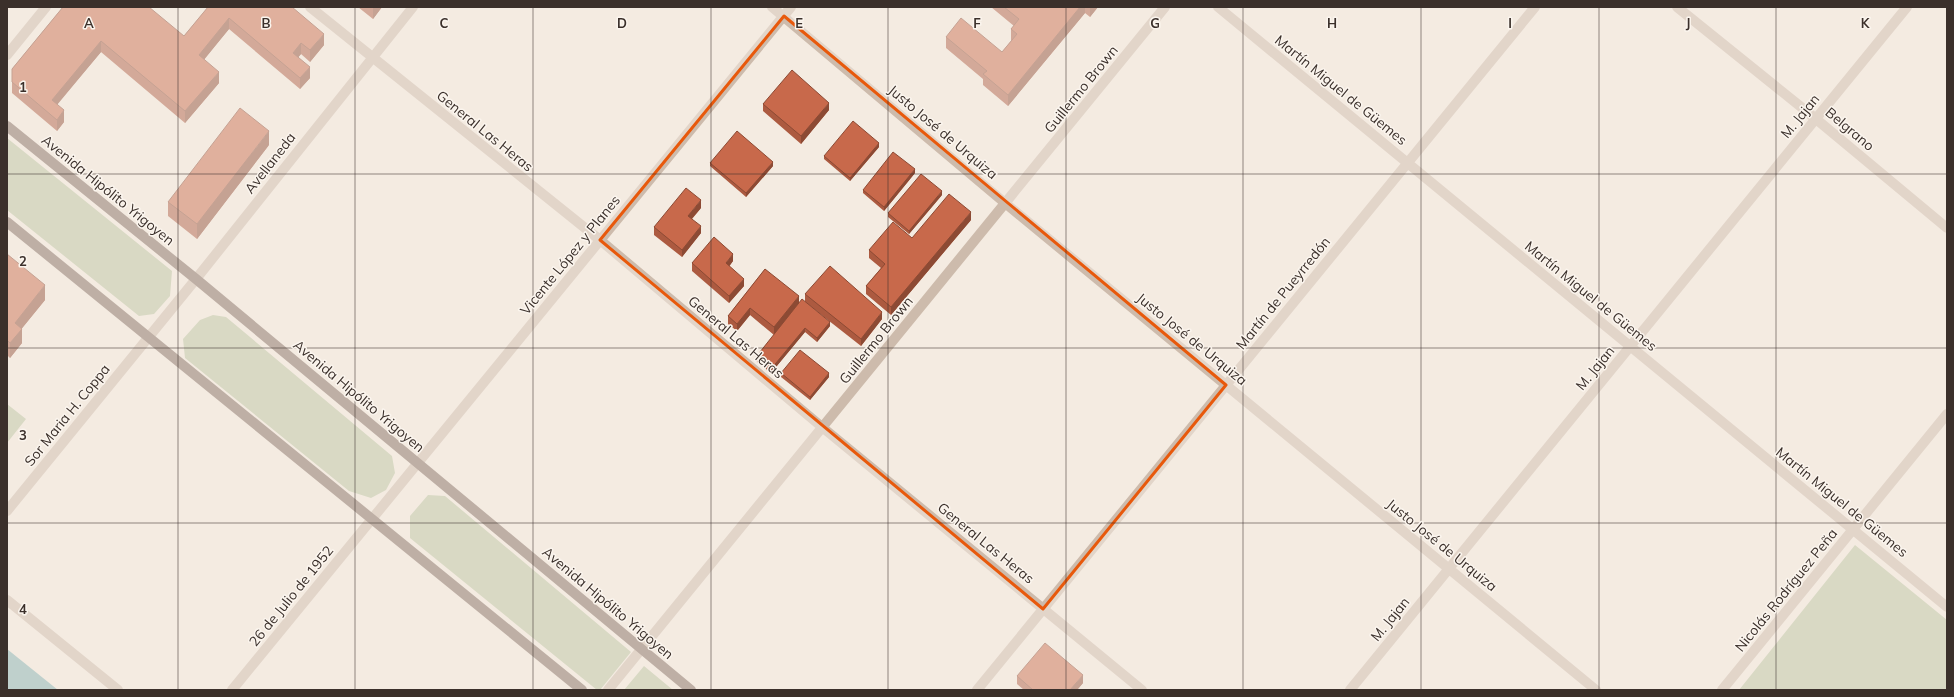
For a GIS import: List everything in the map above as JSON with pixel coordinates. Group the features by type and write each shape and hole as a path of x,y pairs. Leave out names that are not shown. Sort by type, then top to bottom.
{"main road":[{"name":"Avenida Hipólito Yrigoyen","path":"7,126 196,279 691,690"},
{"path":"7,222 582,690"}],"street":[{"path":"7,55 46,7"},
{"name":"General Las Heras","path":"310,7 371,58 600,240 822,427 1142,690"},
{"name":"Avellaneda","path":"149,337 413,7"},
{"name":"Justo José de Urquiza","path":"772,7 1005,203 1596,690"},
{"name":"Vicente López y Planes","path":"372,520 791,7"},
{"name":"Guillermo Brown","path":"608,690 1165,7"},
{"name":"Martín Miguel de Güemes","path":"1218,7 1947,607"},
{"name":"Martín de Pueyrredón","path":"977,690 1536,7"},
{"name":"Belgrano","path":"1677,7 1816,119 1947,228"},
{"name":"M. Jajan","path":"1350,690 1907,7"},
{"name":"Sor Maria H. Coppa","path":"7,511 149,337"},
{"name":"Nicolás Rodríguez Peña","path":"1722,690 1947,414"},
{"name":"26 de Julio de 1952","path":"232,690 372,520"},
{"path":"7,600 118,690"}],"highlighted area":[{"path":"784,16 1226,385 1043,609 600,240"}],"green space":[{"path":"7,138 172,271 170,296 154,314 139,316 7,210"},
{"path":"213,315 226,317 392,456 395,473 386,490 371,498 349,491 185,358 183,339 200,320"},
{"path":"7,404 26,419 7,443"},
{"path":"428,495 445,496 631,652 600,690 597,690 410,538 410,516"},
{"path":"1855,545 1947,620 1947,690 1739,690"},
{"path":"644,666 673,690 624,690"}],"water":[{"path":"7,649 58,690 7,690"}],"building":[{"path":"63,7 149,7 184,36 208,7 292,7 324,34 310,50 301,43 293,53 310,67 300,78 229,18 199,55 219,72 185,111 101,41 52,100 64,110 57,120 12,82 12,69"},
{"path":"1004,7 1080,7 1008,95 983,74 987,71 946,37 961,18 1002,52 1017,34 1011,29 1019,19"},
{"path":"792,70 829,103 801,136 763,104"},
{"path":"240,108 269,131 197,224 168,202"},
{"path":"853,121 879,143 850,178 824,156"},
{"path":"737,131 773,162 746,193 710,163"},
{"path":"893,152 915,169 884,207 863,190"},
{"path":"921,174 942,191 909,231 888,213"},
{"path":"686,188 701,200 688,216 701,226 682,250 654,227"},
{"path":"949,194 971,212 891,307 866,286 885,264 869,250 893,222 912,238"},
{"path":"714,237 733,254 726,263 744,279 729,296 692,263"},
{"path":"7,254 45,285 15,323 22,329 10,343 7,340"},
{"path":"830,266 882,312 861,339 805,294"},
{"path":"765,269 799,296 774,327 750,308 737,324 728,316"},
{"path":"802,299 830,322 817,338 805,328 771,369 756,357"},
{"path":"800,350 829,373 810,397 781,373"},
{"path":"1045,643 1083,675 1070,690 1033,690 1017,676"}]}
